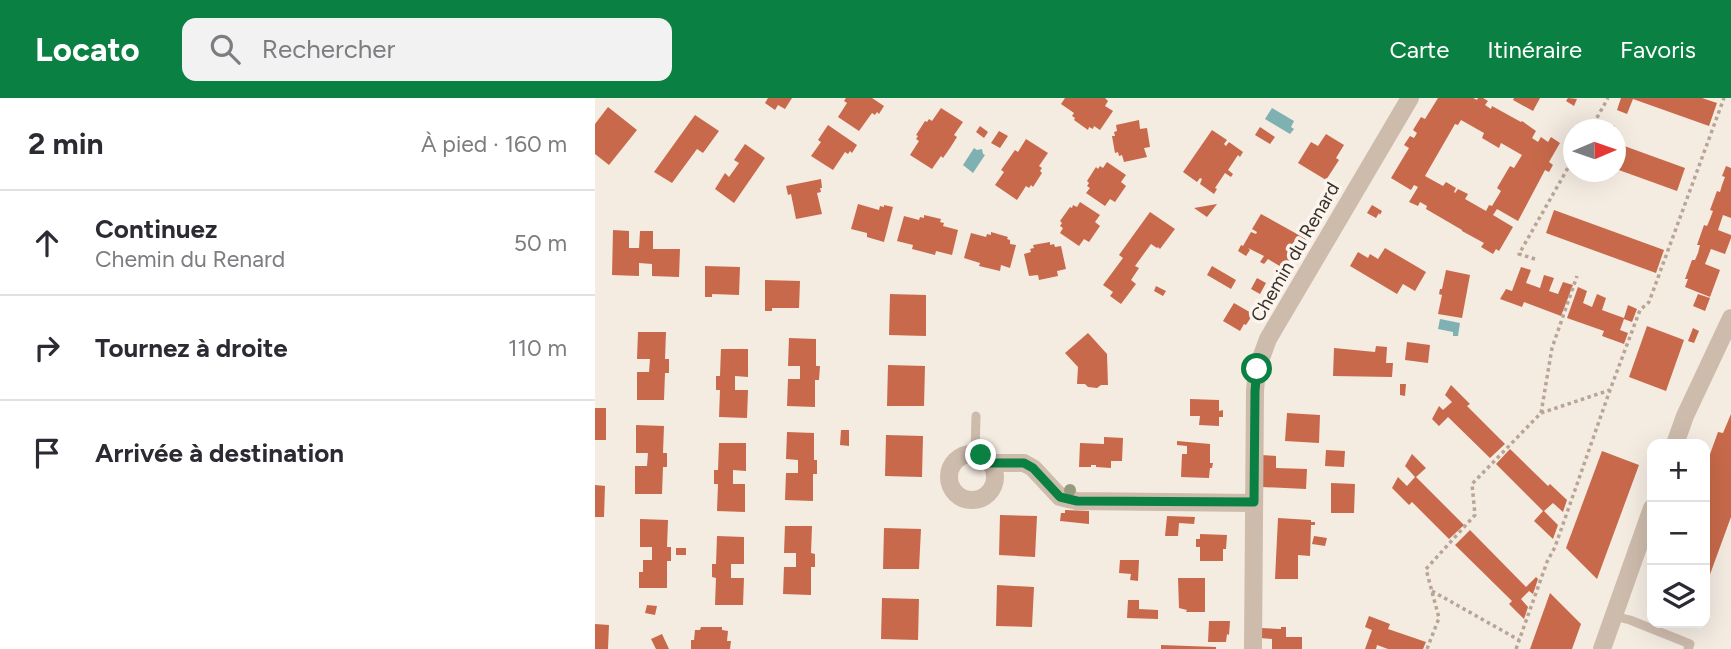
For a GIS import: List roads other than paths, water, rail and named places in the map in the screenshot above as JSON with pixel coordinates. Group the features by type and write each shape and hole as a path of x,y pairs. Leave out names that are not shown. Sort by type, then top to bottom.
{"street":[{"name":"Chemin du Renard","path":"1253,649 1257,369 1268,339 1410,98"},
{"path":"1677,439 1685,416 1729,327"},
{"path":"983,458 1024,463 1033,468 1060,497 1077,501 1254,502"},
{"path":"1602,649 1647,522"}],"lane":[{"path":"976,416 983,458"},
{"path":"1614,616 1690,644 1688,649"}],"water":[{"path":"1272,108 1294,121 1291,127 1294,129 1290,134 1265,119"},
{"path":"974,148 982,149 985,155 973,173 963,165"},
{"path":"1440,319 1460,323 1458,336 1453,336 1453,332 1438,329"}]}
